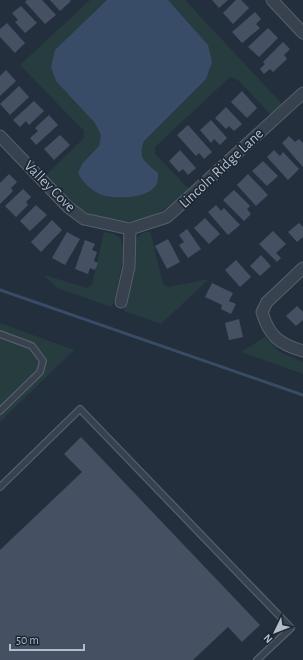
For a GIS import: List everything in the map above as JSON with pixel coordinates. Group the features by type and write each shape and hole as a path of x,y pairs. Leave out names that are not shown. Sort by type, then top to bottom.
{"street":[{"path":"272,0 303,33"},
{"name":"Lincoln Ridge Lane","path":"130,229 168,217 303,93"},
{"name":"Valley Cove","path":"0,136 68,207 84,219 130,229"},
{"path":"121,302 128,267 130,229"},
{"path":"303,268 267,302 262,312 267,328 286,346 303,352"}],"lane":[{"path":"0,334 32,346 43,361 40,372 0,411"},
{"path":"0,487 80,409 291,628 257,660"}],"green space":[{"path":"90,0 185,0 283,105 271,115 237,79 230,77 155,147 155,154 191,191 166,209 139,220 111,221 97,217 72,202 46,175 83,139 84,131 20,65"},
{"path":"150,231 163,284 168,287 209,279 161,324 124,311 134,275 135,241 141,234"},
{"path":"104,232 114,234 119,237 122,242 123,250 121,271 112,307 57,288 44,275 87,288 92,285"},
{"path":"0,323 74,350 0,422"},
{"path":"265,337 280,352 303,362 303,374 241,352"}],"water":[{"path":"107,0 168,0 208,45 212,62 206,79 144,141 142,156 146,163 158,173 158,181 154,188 149,192 127,197 102,195 89,187 78,173 82,164 99,146 101,135 95,123 56,81 51,67 55,50"}],"building":[{"path":"27,0 42,0 56,15 45,24 25,2"},
{"path":"50,0 70,0 71,1 60,11"},
{"path":"212,0 228,0 219,8"},
{"path":"236,0 241,0 249,8 233,24 223,13"},
{"path":"21,6 37,23 25,33 15,22 18,20 12,13"},
{"path":"255,12 261,19 256,24 260,28 242,43 232,32"},
{"path":"7,23 25,43 15,53 0,37 0,29"},
{"path":"268,28 278,38 259,57 248,47"},
{"path":"283,42 290,49 284,55 287,59 273,72 270,69 264,74 260,69 265,64 263,62"},
{"path":"6,70 16,81 0,96 0,76"},
{"path":"19,86 29,97 10,115 0,104"},
{"path":"242,91 257,108 247,118 231,102"},
{"path":"34,101 44,111 29,125 26,121 20,127 13,120"},
{"path":"226,107 242,124 234,131 229,126 226,129 215,118"},
{"path":"49,115 58,125 36,145 30,138 38,131 35,128"},
{"path":"211,120 227,138 220,145 214,139 211,143 200,130"},
{"path":"188,125 212,152 204,159 199,153 196,156 177,135"},
{"path":"60,135 70,145 54,160 44,149"},
{"path":"289,136 295,142 299,139 303,143 303,167 282,143"},
{"path":"180,150 196,168 188,175 183,169 179,172 169,161"},
{"path":"274,150 280,156 283,152 299,169 288,180 267,157"},
{"path":"263,161 278,176 267,186 252,171"},
{"path":"9,174 17,182 11,188 13,191 0,204 0,183"},
{"path":"248,174 268,195 256,206 237,185"},
{"path":"23,189 31,197 26,202 28,205 16,217 5,206"},
{"path":"234,190 250,206 247,209 251,214 244,221 223,200"},
{"path":"36,205 47,215 30,231 20,221"},
{"path":"216,205 221,211 224,208 240,225 228,235 208,212"},
{"path":"205,218 220,234 209,244 194,228"},
{"path":"52,220 62,230 41,252 31,242"},
{"path":"299,223 303,227 303,237 297,242 288,232"},
{"path":"187,229 201,249 188,258 179,245 184,242 179,235"},
{"path":"273,231 286,244 276,253 281,258 277,262 259,244"},
{"path":"67,232 80,239 65,265 52,258"},
{"path":"168,239 180,262 167,269 155,246"},
{"path":"85,240 95,244 92,250 97,252 94,261 98,263 95,270 90,268 88,274 75,269"},
{"path":"261,255 271,266 260,276 250,266"},
{"path":"236,260 251,277 240,287 225,270"},
{"path":"212,283 233,293 229,301 236,304 231,314 221,309 222,305 205,297"},
{"path":"297,306 303,312 303,320 296,326 286,316"},
{"path":"239,319 243,337 229,340 225,323"},
{"path":"81,437 260,625 242,642 228,627 193,660 0,660 0,550 82,472 64,454"}],"waterway":[{"path":"0,290 303,395"}]}
